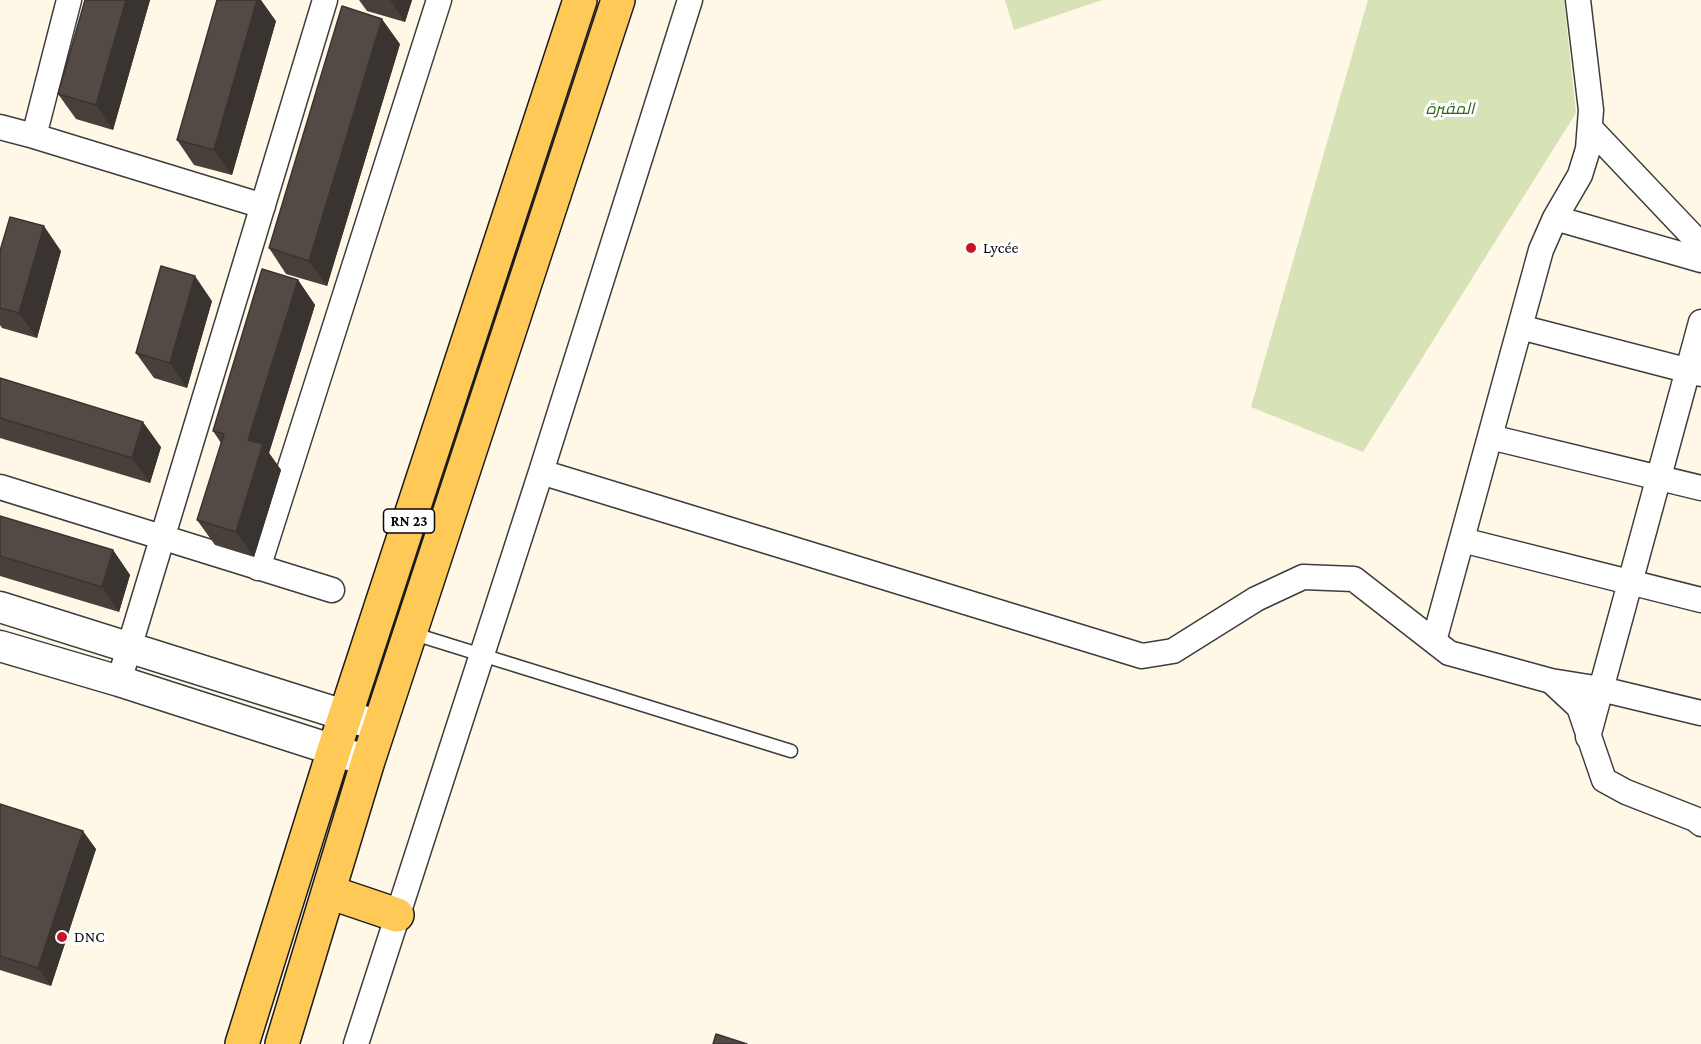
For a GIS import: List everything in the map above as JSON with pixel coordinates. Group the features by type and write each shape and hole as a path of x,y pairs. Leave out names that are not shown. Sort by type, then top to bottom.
{"main road":[{"name":"RN 23","path":"242,1044 345,715 580,0"},
{"name":"RN 23","path":"282,1044 379,726 618,0"},
{"path":"329,892 397,915"}],"street":[{"path":"34,136 69,0"},
{"path":"119,681 325,0"},
{"path":"258,568 439,0"},
{"path":"356,1044 541,472 690,0"},
{"path":"1434,641 1540,250 1555,218 1580,175 1588,149 1591,110 1578,0"},
{"path":"0,127 263,206"},
{"path":"1590,128 1701,245"},
{"path":"1555,218 1701,260"},
{"path":"1588,737 1659,478 1694,372 1701,322"},
{"path":"1520,327 1694,372"},
{"path":"1490,437 1701,488"},
{"path":"541,472 1142,656 1173,651 1256,599 1303,577 1354,579 1449,653 1551,681 1601,689 1701,713"},
{"path":"0,487 332,590"},
{"path":"1462,540 1701,600"},
{"path":"0,607 379,726"},
{"path":"0,646 119,681 368,761"},
{"path":"1551,681 1579,707 1604,780 1626,792 1695,819 1701,824"}],"lane":[{"path":"410,633 791,751"}],"green space":[{"path":"1005,0 1102,0 1014,30"},
{"name":"المقبرة","path":"1368,0 1564,0 1576,113 1363,452 1251,407"}],"building":[{"path":"85,0 126,0 96,105 58,94"},
{"path":"217,0 257,0 214,150 177,140"},
{"path":"342,6 382,19 309,261 269,248"},
{"path":"10,217 44,226 19,313 0,308 0,251"},
{"path":"161,266 195,276 170,363 136,353"},
{"path":"262,269 298,280 248,440 263,444 236,532 197,520 224,434 213,431"},
{"path":"0,378 143,422 132,458 0,418"},
{"path":"0,516 113,550 102,587 0,556"},
{"path":"0,804 83,831 38,968 0,956"},
{"path":"716,1034 747,1044 713,1044"}],"place":[{"name":"Lycée","path":"971,248"},
{"name":"DNC","path":"62,937"}]}
